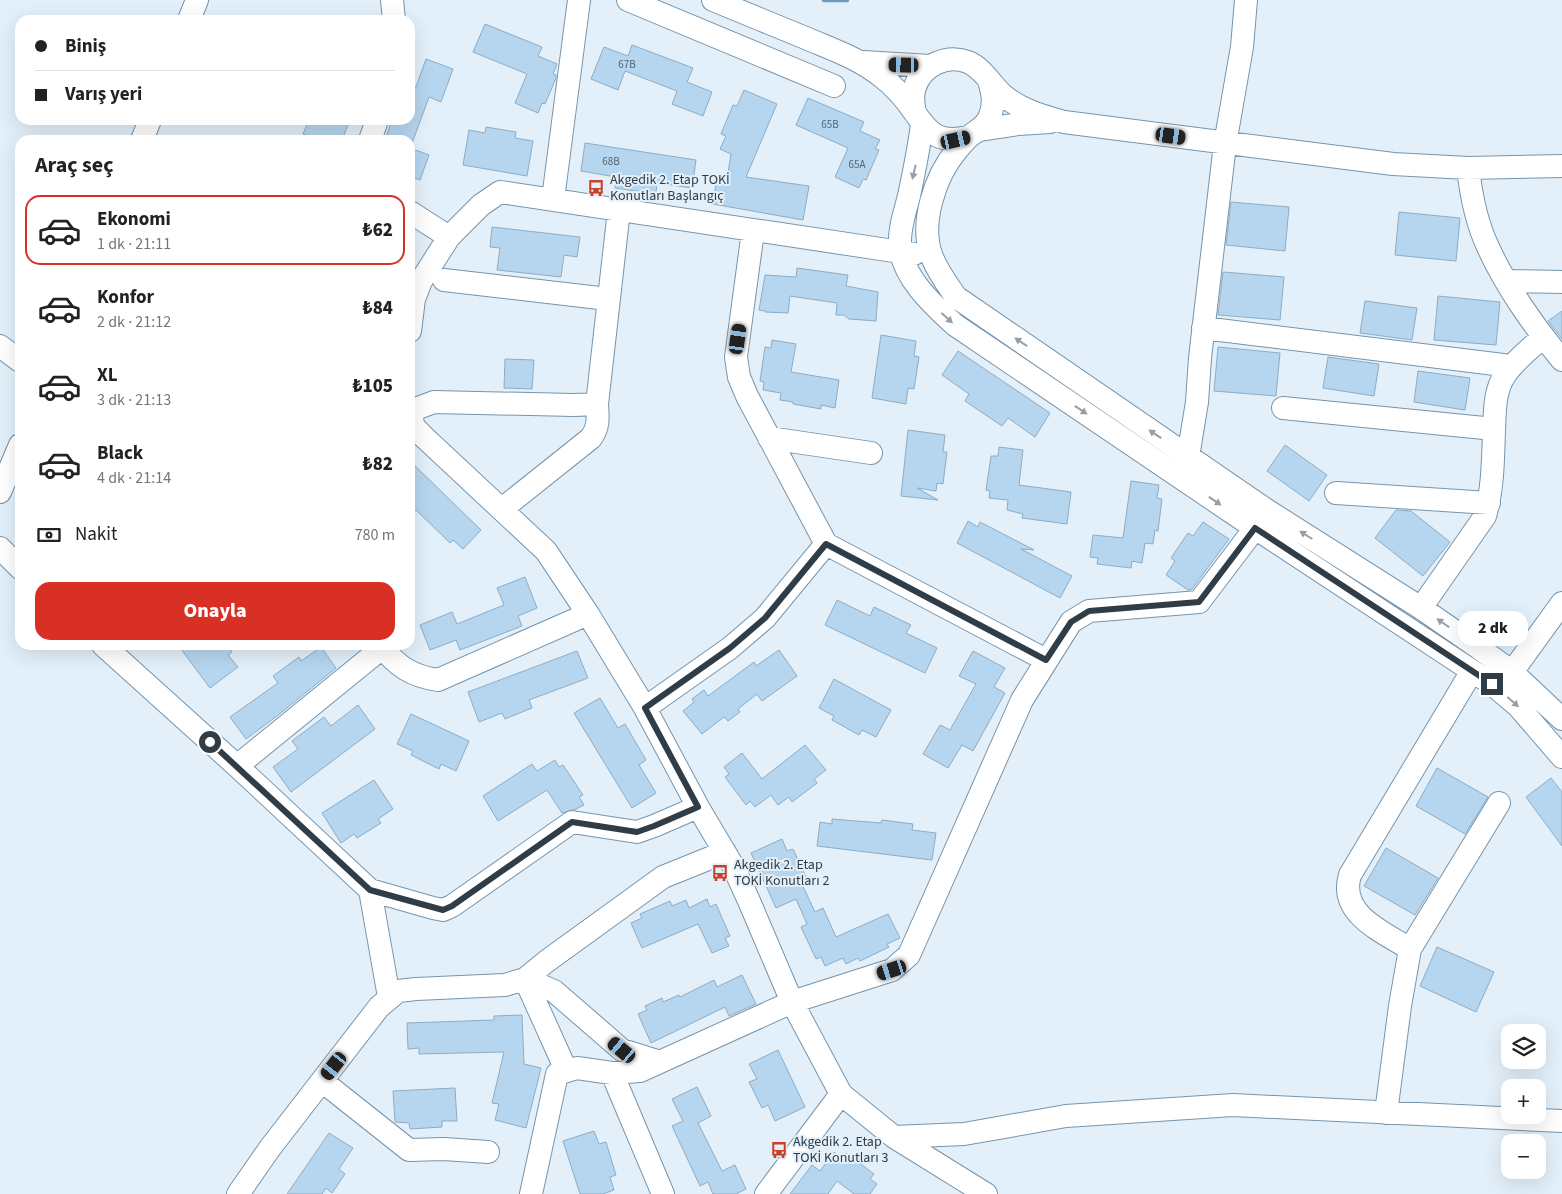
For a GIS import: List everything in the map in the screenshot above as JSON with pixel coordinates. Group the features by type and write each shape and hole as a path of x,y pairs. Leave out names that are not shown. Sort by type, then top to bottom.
{"street":[{"path":"191,15 197,0"},
{"path":"392,0 394,15"},
{"path":"553,199 579,0"},
{"path":"628,0 834,86"},
{"path":"713,0 863,62 890,83 931,133 943,138 956,140 974,133 1018,124 1064,122"},
{"path":"1188,457 1197,402 1203,328 1225,144 1242,47 1246,0"},
{"path":"1562,166 1468,168 1393,164 1064,122 1034,113 1005,97 981,70 969,62 956,59 942,60 930,66 920,75 915,87 913,100 918,119 918,157 901,224 900,245 905,264 915,282 930,302 955,325 1261,519 1421,608 1512,672 1562,719"},
{"path":"863,62 930,66"},
{"path":"989,81 993,94 993,107 988,120 974,133 942,170 931,201 928,222 932,256 941,276 956,297 1188,457 1261,519 1492,684 1518,706 1562,757"},
{"path":"1468,168 1478,220 1488,247 1506,281 1543,336 1562,360"},
{"path":"415,296 421,281 449,237 481,204 500,192 902,254 932,256"},
{"path":"502,509 591,438 599,425 598,404 619,210"},
{"path":"415,215 449,237"},
{"path":"753,231 736,357 739,377 769,438 826,544 1046,660"},
{"path":"444,280 608,299"},
{"path":"1506,281 1562,282"},
{"path":"1203,328 1511,367"},
{"path":"1421,608 1485,516 1489,503 1496,398 1504,376 1543,336"},
{"path":"0,346 15,357"},
{"path":"415,410 434,402 598,404"},
{"path":"1283,408 1494,429"},
{"path":"415,427 546,551 588,614 645,708 698,807 725,852 749,900 792,1002 841,1094 894,1137 986,1194"},
{"path":"769,438 870,454"},
{"path":"0,492 15,458"},
{"path":"1336,493 1489,503"},
{"path":"531,1194 557,1074 577,1068 612,1073 640,1071 792,1002 892,970 909,955 1022,700 1071,622 1089,611 1199,602 1261,519"},
{"path":"645,708 730,648 765,618 826,544"},
{"path":"0,548 15,563"},
{"path":"1512,672 1562,603"},
{"path":"385,650 402,669 426,678 438,680 588,614"},
{"path":"109,650 370,890 443,910 452,906 572,822 637,832 698,807"},
{"path":"237,766 376,650"},
{"path":"1410,949 1361,917 1348,897 1347,884 1350,875 1472,671"},
{"path":"1386,1113 1400,1006 1410,949 1499,804"},
{"path":"238,1194 270,1148 379,1007 389,997 398,991 504,985 526,979 546,961 663,877 725,852"},
{"path":"370,890 389,997"},
{"path":"526,979 554,991 622,1050 660,1062"},
{"path":"526,979 566,1070"},
{"path":"612,1073 663,1194"},
{"path":"322,1081 409,1150 444,1149 488,1152"},
{"path":"766,1194 841,1094"},
{"path":"894,1137 964,1134 1066,1116 1233,1105 1562,1121"}],"building":[{"path":"485,24 542,47 538,56 557,64 553,74 556,75 556,78 545,104 542,103 538,113 515,103 527,74 473,52"},
{"path":"632,45 693,68 687,82 712,92 703,116 672,104 677,91 625,71 618,90 591,79 604,47 628,56"},
{"path":"426,59 453,69 441,102 429,97 415,135 387,135 390,125 415,125 416,87"},
{"path":"744,90 777,104 746,177 809,186 803,220 713,204 717,177 727,179 731,154 720,149 726,136 721,134 733,105 737,106"},
{"path":"808,98 864,122 860,131 880,140 875,149 879,150 866,180 863,179 859,188 835,177 848,148 796,125"},
{"path":"307,125 348,125 344,135 303,134"},
{"path":"486,127 516,132 515,138 533,141 527,176 463,165 469,130 485,133"},
{"path":"585,143 696,160 692,188 657,183 656,194 615,188 616,177 581,171"},
{"path":"415,150 429,155 420,180 415,178"},
{"path":"1231,202 1289,207 1285,251 1226,245"},
{"path":"1399,212 1460,218 1456,261 1395,255"},
{"path":"492,227 580,237 577,257 564,255 561,277 497,270 500,248 490,247"},
{"path":"797,268 848,275 846,286 878,292 876,321 849,319 844,315 836,315 837,303 790,296 788,313 759,310 765,275 796,277"},
{"path":"1223,272 1284,277 1280,320 1218,315"},
{"path":"1438,296 1500,302 1496,345 1434,340"},
{"path":"1365,301 1417,308 1412,340 1360,333"},
{"path":"1562,311 1562,339 1548,321"},
{"path":"881,335 916,341 914,356 919,357 914,389 908,388 906,404 872,398"},
{"path":"772,340 796,344 791,372 839,380 835,408 821,405 821,409 793,404 793,402 780,400 781,393 763,390 764,382 760,381 765,347 771,348"},
{"path":"1218,347 1280,353 1276,396 1214,391"},
{"path":"958,351 1050,413 1035,437 1008,418 1002,426 965,401 969,394 942,375"},
{"path":"1328,357 1379,364 1374,396 1323,388"},
{"path":"505,359 534,360 532,389 504,388"},
{"path":"1418,371 1470,378 1465,410 1414,402"},
{"path":"908,430 945,435 943,452 947,452 943,484 937,483 936,491 917,488 938,500 901,496"},
{"path":"1285,445 1327,475 1309,501 1267,471"},
{"path":"999,447 1023,450 1019,485 1071,492 1067,524 1022,518 1023,514 1007,510 1008,500 989,498 990,491 986,490 991,456 998,456"},
{"path":"415,466 481,530 463,549 453,540 450,543 416,510"},
{"path":"1131,481 1159,485 1157,498 1162,499 1158,531 1155,530 1153,544 1145,543 1142,563 1132,561 1131,568 1097,564 1098,558 1090,557 1093,535 1123,538"},
{"path":"1396,510 1411,511 1450,542 1423,576 1375,538"},
{"path":"968,521 978,527 980,522 1034,550 1021,549 1072,576 1060,598 957,543"},
{"path":"1203,522 1229,539 1192,589 1188,590 1166,575 1175,561 1171,558 1188,533 1193,536"},
{"path":"525,577 537,608 518,616 522,626 460,650 456,640 430,650 420,625 452,612 457,624 504,605 497,588"},
{"path":"837,600 870,616 874,607 911,625 906,633 937,648 925,673 825,625"},
{"path":"182,650 231,650 232,652 228,655 238,667 210,688"},
{"path":"317,650 323,650 336,668 246,739 230,717 278,683 273,676 299,657 301,661"},
{"path":"779,650 797,676 762,701 757,694 738,709 740,712 728,721 724,717 702,734 683,711 694,702 692,699 704,690 708,696 754,662 756,666"},
{"path":"577,651 588,678 529,700 532,708 505,719 502,713 479,722 468,692"},
{"path":"973,651 1005,668 994,687 1005,693 973,751 962,745 948,768 923,754 940,725 950,730 976,684 959,676"},
{"path":"834,679 891,710 876,737 862,730 859,735 832,720 834,716 819,708"},
{"path":"600,698 618,728 625,724 646,760 639,765 656,793 632,808 574,713"},
{"path":"358,705 375,729 291,792 273,767 298,749 292,741 324,717 331,726"},
{"path":"411,714 469,741 456,771 441,764 439,769 411,755 413,751 397,744"},
{"path":"805,745 826,770 814,779 817,783 792,802 789,797 778,805 771,795 755,807 750,801 746,805 725,777 729,774 724,767 742,753 762,779"},
{"path":"555,760 559,767 563,765 583,795 579,797 584,805 562,813 547,790 498,821 483,796 532,764 537,771"},
{"path":"1437,768 1488,797 1465,834 1416,806"},
{"path":"1551,778 1562,792 1562,846 1526,797"},
{"path":"374,780 393,809 378,819 381,823 357,838 354,834 341,843 322,813"},
{"path":"832,819 881,823 882,820 913,824 912,830 936,833 932,860 817,846 820,822 832,824"},
{"path":"782,839 787,851 793,849 806,877 800,880 815,912 823,908 836,937 888,914 900,938 887,944 889,947 860,961 858,958 846,964 843,958 825,966 821,957 816,959 801,927 807,924 796,899 776,908 751,853"},
{"path":"1386,848 1438,878 1415,915 1364,886"},
{"path":"707,899 710,907 716,904 730,936 725,938 729,946 712,953 698,924 642,948 631,923 642,918 640,914 670,901 672,906 686,900 689,908"},
{"path":"1437,947 1494,972 1476,1012 1420,986"},
{"path":"742,975 756,1004 729,1016 725,1007 651,1043 638,1014 647,1010 645,1006 662,998 663,1002 679,995 680,997 714,980 717,987"},
{"path":"522,1015 524,1064 541,1068 526,1128 495,1120 499,1104 492,1103 504,1052 419,1054 419,1048 408,1049 407,1023 494,1020 494,1016"},
{"path":"778,1050 805,1107 775,1121 768,1105 762,1108 749,1082 757,1079 749,1064"},
{"path":"697,1087 711,1116 698,1123 722,1171 735,1165 746,1189 736,1194 713,1194 708,1182 700,1186 672,1126 683,1121 672,1099"},
{"path":"455,1088 457,1121 442,1121 442,1127 410,1129 409,1123 395,1122 393,1091"},
{"path":"594,1131 599,1144 606,1142 616,1175 610,1177 614,1190 603,1194 580,1194 563,1141"},
{"path":"329,1133 353,1148 339,1169 345,1174 332,1193 326,1188 322,1194 287,1194"},
{"path":"834,1152 842,1158 846,1153 874,1174 870,1179 877,1184 870,1194 854,1194 837,1181 828,1194 790,1194 812,1165 820,1171"}],"waterway":[{"path":"824,0 847,0"}],"place":[{"name":"Akgedik 2. Etap TOKİ Konutları Başlangıç","path":"596,188"},
{"name":"Akgedik 2. Etap TOKİ Konutları 2","path":"720,873"},
{"name":"Akgedik 2. Etap TOKİ Konutları 3","path":"779,1150"}],"route":[{"path":"210,742 370,890 443,910 452,906 572,822 637,832 698,807 645,708 730,648 765,618 826,544 1046,660 1071,622 1089,611 1199,602 1255,528 1492,684"}]}
